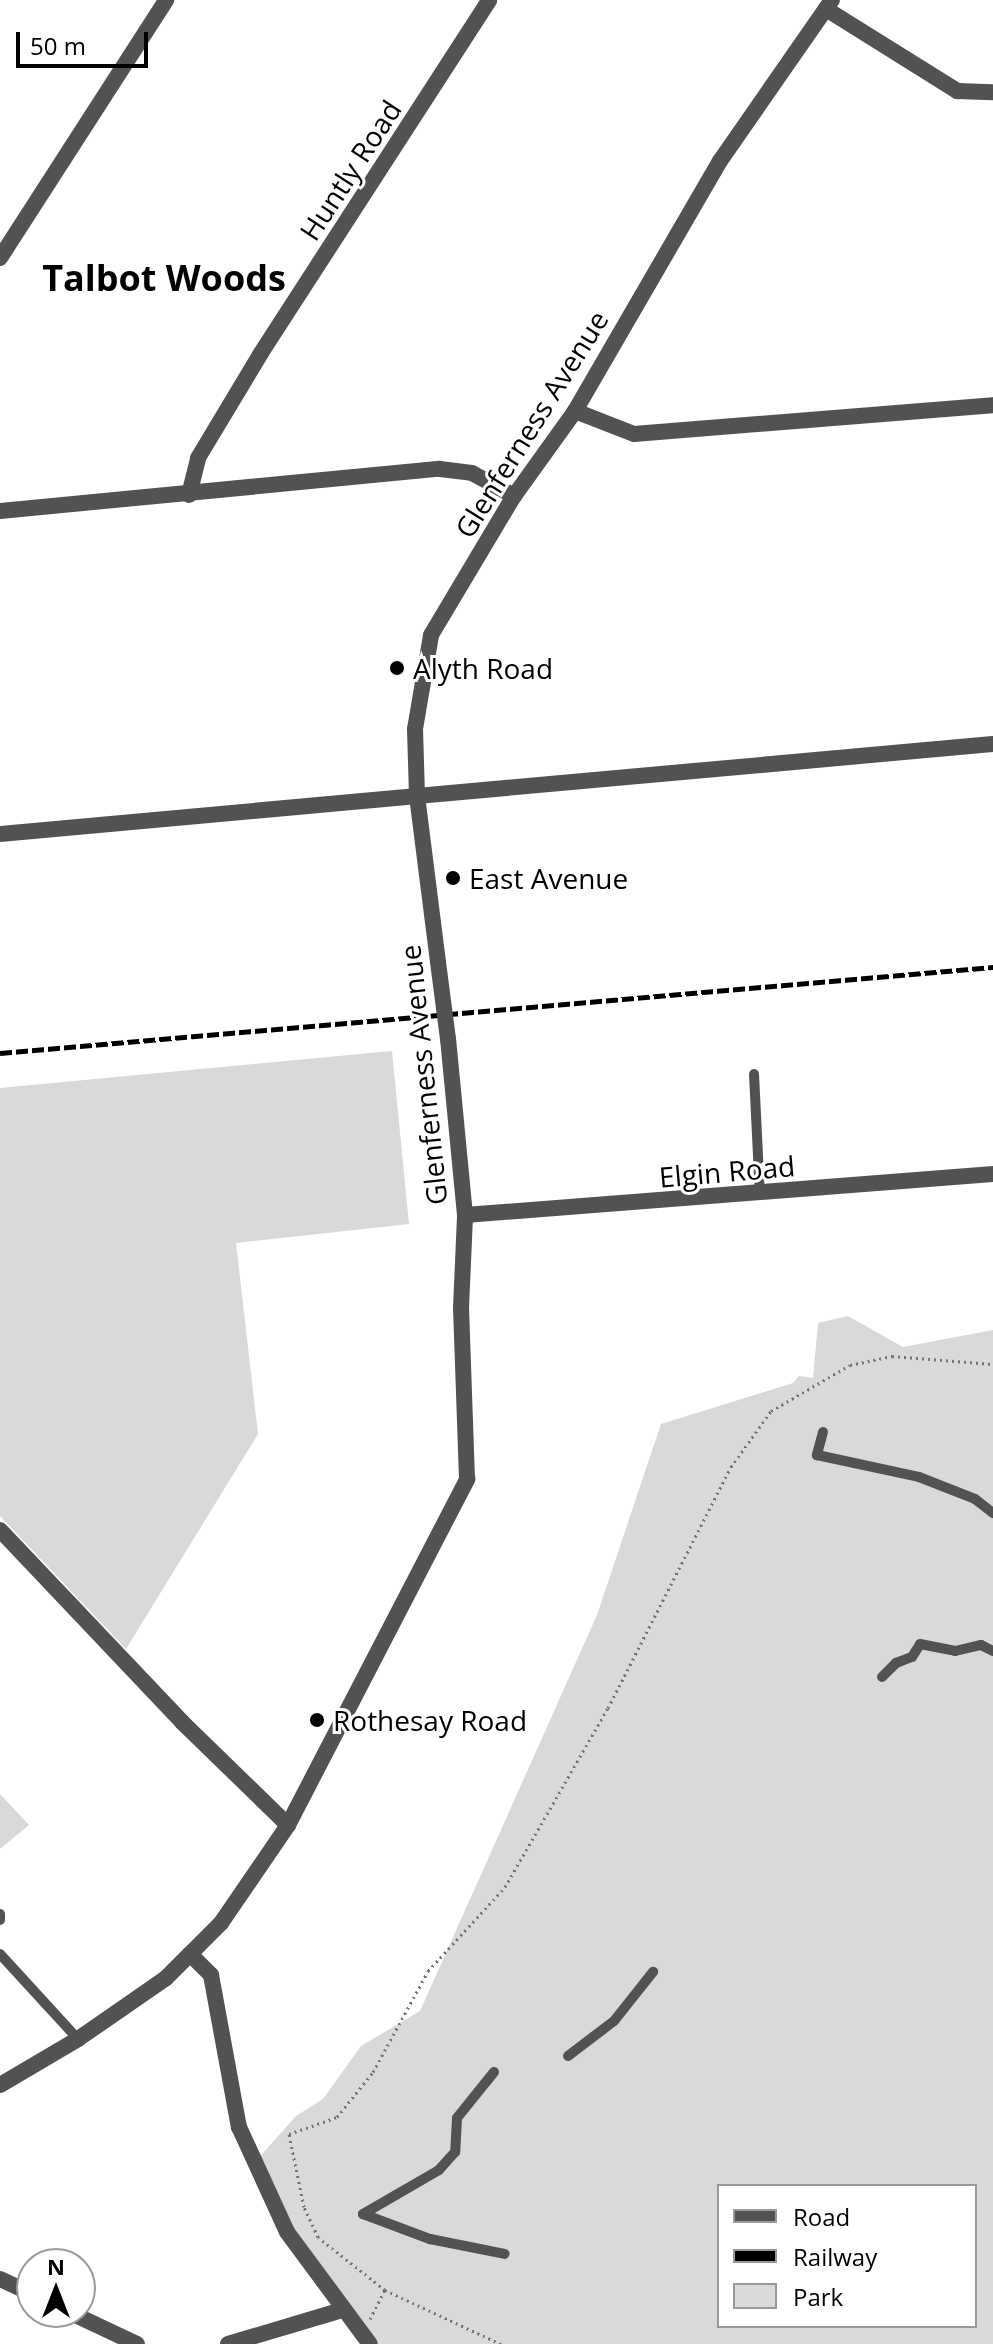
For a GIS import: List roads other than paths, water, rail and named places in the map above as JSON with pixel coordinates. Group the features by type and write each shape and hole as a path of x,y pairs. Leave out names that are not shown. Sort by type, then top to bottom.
{"street":[{"path":"0,258 166,0"},
{"name":"Huntly Road","path":"189,495 198,458 261,353 489,0"},
{"path":"829,4 957,91 993,92"},
{"name":"Glenferness Avenue","path":"0,2085 78,2039 166,1978 221,1923 288,1825 467,1479 461,1308 465,1215 448,1039 417,796 415,729 431,635 514,496 575,411 720,161 829,4"},
{"path":"575,411 634,434 993,405"},
{"path":"0,511 457,469 514,496"},
{"path":"0,834 993,744"},
{"name":"Elgin Road","path":"465,1215 760,1195 993,1174"},
{"path":"0,1530 182,1722 288,1825"},
{"path":"190,1954 211,1975 239,2127 287,2232 362,2341"},
{"path":"228,2344 342,2310"},
{"path":"96,2325 137,2344"}],"lane":[{"path":"754,1074 760,1195"},
{"path":"823,1432 817,1455 919,1477 975,1499 993,1513"},
{"path":"882,1677 896,1663 912,1657 920,1644 955,1651 981,1645 993,1651"},
{"path":"0,1954 78,2039"},
{"path":"568,2056 614,2021 653,1972"},
{"path":"494,2072 457,2118 455,2152 439,2170 363,2214 430,2239 505,2254"}],"railway":[{"path":"0,1053 993,967"}],"place":[{"name":"Alyth Road","path":"397,668"},
{"name":"East Avenue","path":"453,878"},
{"name":"Rothesay Road","path":"317,1720"}],"district":[{"name":"Talbot Woods","path":"164,278"}]}
